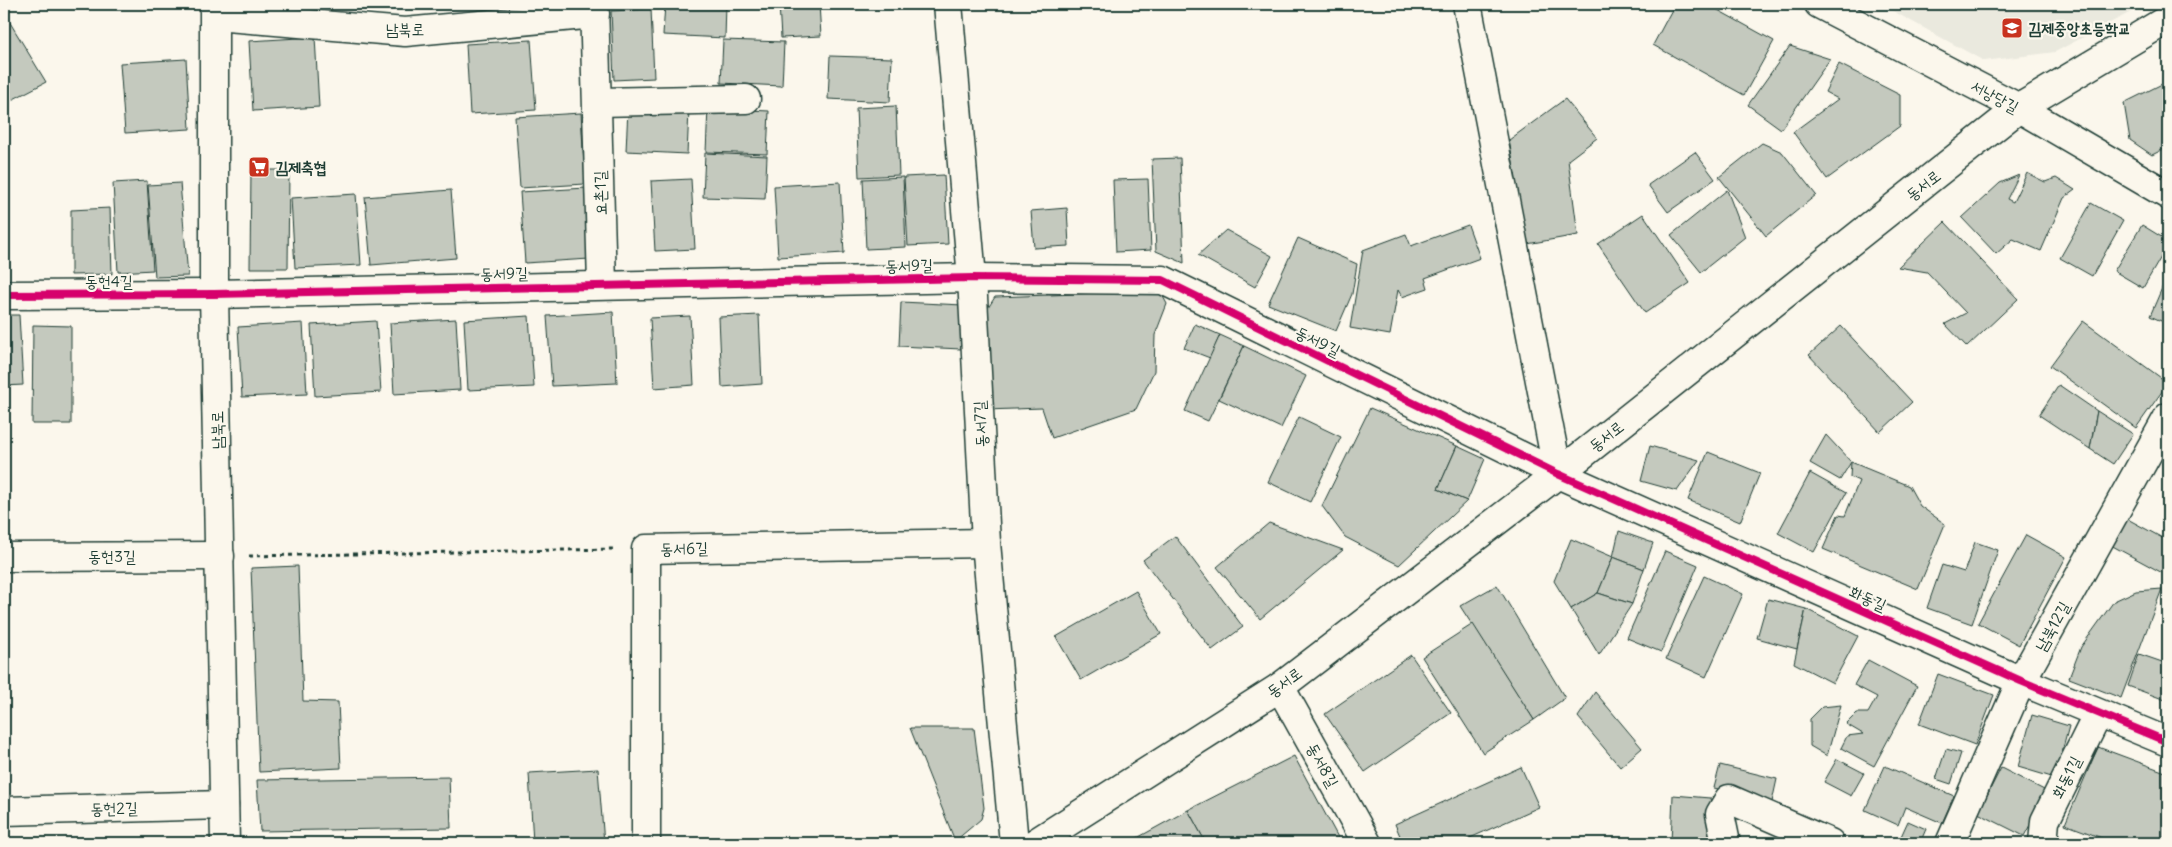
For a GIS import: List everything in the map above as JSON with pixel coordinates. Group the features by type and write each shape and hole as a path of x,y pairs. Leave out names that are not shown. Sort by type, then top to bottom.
{"street":[{"name":"동서7길","path":"948,4 972,278 986,543 1014,843"},
{"path":"1467,4 1558,474"},
{"name":"서낭당길","path":"1819,4 2019,108 2168,195"},
{"name":"남북로","path":"225,843 214,294 214,10 405,32 594,9"},
{"name":"요촌1길","path":"594,9 602,284"},
{"name":"동서로","path":"1035,843 1280,687 1558,474 2019,108 2168,18"},
{"path":"598,102 746,99"},
{"name":"동서9길","path":"214,294 602,284 972,278 1163,280 1558,474"},
{"name":"동헌4길","path":"4,296 214,294"},
{"name":"남북12길","path":"1950,843 2021,681 2168,417"},
{"name":"화동길","path":"1558,474 2021,681 2168,742"},
{"name":"동서6길","path":"646,843 646,549 986,543"},
{"name":"동헌3길","path":"4,557 220,556"},
{"name":"동서8길","path":"1280,687 1367,843"},
{"name":"화동1길","path":"2043,843 2045,820 2098,714"},
{"path":"1726,843 1720,814 1729,799 1830,843"},
{"name":"동헌2길","path":"4,811 224,806"}],"path":[{"path":"220,556 646,549"}],"shaded area":[{"name":"김제중앙초등학교","path":"1880,4 2146,4 2055,52 1984,61"}],"building":[{"path":"232,4 298,4 298,5 233,8"},
{"path":"665,4 726,4 725,38 663,35"},
{"path":"779,4 819,4 821,36 781,38"},
{"path":"1675,4 1707,4 1774,41 1744,95 1653,45"},
{"path":"651,9 654,78 614,80 611,11"},
{"path":"9,21 46,82 4,104 4,24"},
{"path":"315,37 319,107 253,111 249,41"},
{"path":"531,40 536,110 470,114 466,44"},
{"path":"723,40 784,42 782,86 721,83"},
{"path":"1790,46 1830,59 1781,129 1748,105"},
{"path":"830,56 892,58 890,102 828,99"},
{"path":"186,59 190,129 125,133 120,63"},
{"path":"1839,64 1900,95 1900,126 1827,179 1793,132 1838,99 1825,92"},
{"path":"2168,81 2168,147 2152,155 2130,140 2124,103"},
{"path":"1565,99 1597,138 1568,160 1578,235 1527,244 1509,140"},
{"path":"896,106 899,175 859,177 856,108"},
{"path":"628,108 689,110 687,154 626,151"},
{"path":"708,108 769,111 767,154 706,152"},
{"path":"581,113 585,184 520,188 515,117"},
{"path":"1762,143 1782,152 1816,195 1766,236 1719,177"},
{"path":"1695,152 1715,179 1668,212 1648,185"},
{"path":"705,153 767,156 765,199 703,197"},
{"path":"1180,158 1184,263 1156,251 1152,159"},
{"path":"251,170 289,170 288,268 250,268"},
{"path":"2027,173 2045,182 2056,178 2075,190 2064,198 2041,251 2013,239 1996,254 1962,218 2000,183 2019,175 2007,199 2013,202"},
{"path":"944,175 948,244 908,246 904,177"},
{"path":"903,177 906,247 866,249 863,179"},
{"path":"691,179 695,249 655,251 651,181"},
{"path":"1148,179 1151,250 1116,252 1113,180"},
{"path":"147,181 153,270 118,272 113,183"},
{"path":"840,182 844,253 778,257 774,186"},
{"path":"180,183 188,276 155,277 148,185"},
{"path":"586,188 590,259 525,263 520,192"},
{"path":"451,190 456,258 371,265 365,197"},
{"path":"1727,190 1745,237 1701,272 1671,235"},
{"path":"356,194 361,265 295,268 291,198"},
{"path":"2091,203 2123,221 2092,276 2060,258"},
{"path":"110,208 112,274 71,275 71,210"},
{"path":"1067,208 1069,246 1034,248 1031,211"},
{"path":"1643,214 1690,283 1645,313 1598,244"},
{"path":"1945,222 2018,299 1967,347 1945,324 1966,313 1927,272 1898,267"},
{"path":"1468,225 1480,258 1425,278 1428,288 1402,297 1398,290 1390,335 1350,328 1363,250 1406,234 1411,246"},
{"path":"2142,225 2168,241 2168,245 2143,288 2114,271"},
{"path":"1226,230 1272,256 1255,287 1198,255"},
{"path":"1298,238 1357,264 1352,294 1336,331 1268,304"},
{"path":"2168,274 2168,324 2150,316"},
{"path":"1160,291 1167,304 1155,335 1154,371 1136,409 1052,438 1042,408 986,410 983,316 995,297"},
{"path":"901,302 963,305 961,349 899,346"},
{"path":"613,312 617,383 552,386 547,316"},
{"path":"4,315 19,315 23,385 4,386"},
{"path":"759,315 762,384 722,387 719,317"},
{"path":"529,316 534,387 468,390 464,320"},
{"path":"690,316 694,385 654,388 650,318"},
{"path":"456,319 460,390 394,394 390,323"},
{"path":"376,321 381,392 315,396 311,325"},
{"path":"2083,321 2168,383 2136,428 2050,366"},
{"path":"303,323 307,394 242,397 238,327"},
{"path":"1195,324 1220,335 1210,358 1184,348"},
{"path":"33,325 71,326 71,424 32,424"},
{"path":"1841,326 1912,402 1880,432 1809,355"},
{"path":"1220,335 1244,346 1208,421 1185,411"},
{"path":"1244,346 1306,376 1281,428 1219,399"},
{"path":"2059,385 2097,411 2090,449 2039,415"},
{"path":"1370,408 1457,446 1438,489 1467,501 1399,565 1345,537 1322,506"},
{"path":"2097,411 2133,434 2113,464 2090,449"},
{"path":"1299,417 1341,437 1310,502 1268,482"},
{"path":"1826,435 1851,462 1840,480 1810,463"},
{"path":"1457,446 1485,459 1467,501 1438,489"},
{"path":"1650,446 1699,460 1677,491 1641,481"},
{"path":"1708,452 1760,473 1740,522 1688,500"},
{"path":"1851,462 1909,486 1920,506 1945,524 1918,589 1823,549 1838,515 1845,516 1859,481 1850,477"},
{"path":"1810,473 1846,493 1814,552 1778,533"},
{"path":"2122,516 2168,541 2168,576 2107,543"},
{"path":"1269,523 1343,550 1260,619 1217,567"},
{"path":"1619,531 1653,543 1644,569 1613,557"},
{"path":"2026,535 2066,557 2019,645 1978,623"},
{"path":"1175,536 1243,627 1212,650 1143,560"},
{"path":"1571,539 1613,557 1598,593 1571,609 1554,581"},
{"path":"1975,542 1998,550 1972,624 1927,608 1942,565 1964,572"},
{"path":"1665,551 1698,565 1661,652 1627,638"},
{"path":"1613,557 1644,569 1632,604 1598,593"},
{"path":"298,566 303,701 338,702 341,768 259,772 251,568"},
{"path":"1704,576 1743,594 1706,677 1666,659"},
{"path":"1497,585 1565,698 1534,720 1460,606"},
{"path":"2162,589 2121,698 2069,678 2081,647 2114,601 2136,591"},
{"path":"1136,591 1161,634 1081,680 1056,637"},
{"path":"1598,593 1632,604 1599,655 1571,609"},
{"path":"1768,599 1806,609 1797,649 1757,638"},
{"path":"1806,609 1858,636 1833,683 1794,663"},
{"path":"1473,624 1534,720 1483,753 1422,657"},
{"path":"2139,654 2168,664 2168,701 2128,686"},
{"path":"1411,655 1451,713 1365,772 1325,714"},
{"path":"1868,660 1917,686 1874,766 1841,748 1847,736 1863,734 1846,724 1857,713 1868,713 1877,697 1854,685"},
{"path":"1938,674 1994,695 1975,745 1919,724"},
{"path":"1595,692 1642,748 1620,767 1578,717"},
{"path":"1841,705 1827,756 1810,746 1810,719 1822,707"},
{"path":"2032,715 2069,726 2055,778 2018,767"},
{"path":"910,728 974,728 984,808 981,819 955,841"},
{"path":"2098,747 2168,773 2168,843 2115,843 2065,824"},
{"path":"1946,749 1961,753 1951,784 1936,779"},
{"path":"1294,756 1341,843 1206,843 1188,810"},
{"path":"1837,759 1864,773 1851,796 1824,782"},
{"path":"1720,765 1777,779 1772,802 1714,788"},
{"path":"1885,766 1954,796 1942,823 1905,807 1898,825 1865,810"},
{"path":"1521,767 1539,807 1459,843 1403,843 1395,824"},
{"path":"2001,768 2048,792 2024,836 1978,813"},
{"path":"598,769 604,843 533,843 529,773"},
{"path":"449,777 451,828 260,831 257,780"},
{"path":"1673,795 1710,798 1718,843 1671,843"},
{"path":"1188,810 1206,843 1128,843"},
{"path":"1908,821 1926,829 1920,843 1898,843"},
{"path":"2105,841 2105,843 2054,843 2054,842"}],"cycle path":[{"path":"4,295 214,294 972,278 1163,280 1558,474 2021,681 2168,742"}],"place":[{"name":"김제중앙초등학교","path":"2012,28"},
{"name":"김제축협","path":"259,167"}]}
